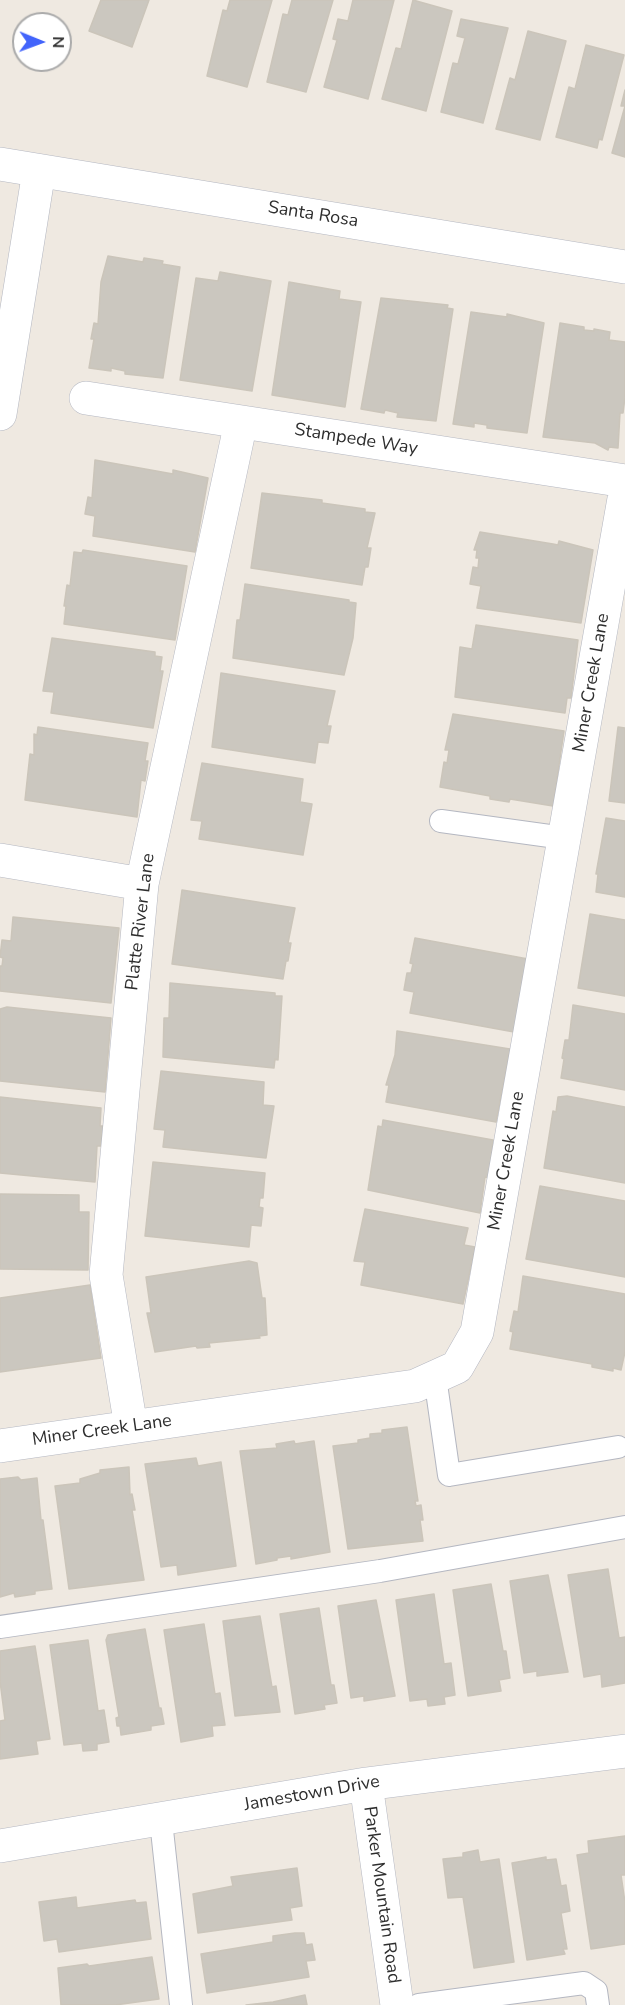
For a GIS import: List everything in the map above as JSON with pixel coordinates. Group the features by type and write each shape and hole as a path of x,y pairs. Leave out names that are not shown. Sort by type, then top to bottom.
{"street":[{"name":"Santa Rosa","path":"0,164 625,267"},
{"path":"0,414 39,171"},
{"name":"Stampede Way","path":"86,398 625,481"},
{"name":"Platte River Lane","path":"131,1427 106,1275 142,884 241,422"},
{"name":"Miner Creek Lane","path":"0,1446 415,1386 457,1367 477,1332 625,493"},
{"path":"0,860 142,884"},
{"name":"Jamestown Drive","path":"0,1846 161,1821 366,1784 625,1751"},
{"name":"Parker Mountain Road","path":"366,1784 397,2005"}],"lane":[{"path":"441,821 564,838"},
{"path":"435,1377 449,1475 618,1447"},
{"path":"0,1627 380,1572 625,1527"},
{"path":"161,1821 181,2005"},
{"path":"419,2005 584,1983 596,1991 598,2005"}],"building":[{"path":"101,0 149,0 132,47 89,31"},
{"path":"230,0 272,0 247,87 207,76 223,10 227,11"},
{"path":"292,0 333,0 306,92 267,82 283,14 288,15"},
{"path":"353,0 394,0 368,99 324,87 337,40 333,39 338,19 348,21"},
{"path":"413,0 452,11 426,111 382,99 396,48 401,49"},
{"path":"461,19 508,28 483,123 441,112 453,63 458,64 465,38 457,36"},
{"path":"528,31 566,41 540,140 496,129 510,78 515,80"},
{"path":"586,45 624,55 602,140 599,139 597,148 556,137 569,87 575,89"},
{"path":"625,90 625,106 621,106"},
{"path":"625,106 625,157 612,153"},
{"path":"108,256 143,262 144,258 180,267 163,378 125,374 125,371 111,368 111,371 89,368 94,339 91,339 94,323 98,324 101,282"},
{"path":"220,272 271,281 252,391 180,380 196,278 218,281"},
{"path":"289,282 340,291 339,299 361,302 345,407 272,395"},
{"path":"381,298 448,305 447,308 453,309 436,421 397,417 398,413 385,410 384,413 361,409"},
{"path":"471,312 507,317 507,314 544,323 527,433 487,428 487,425 474,423 474,427 453,424"},
{"path":"560,323 584,327 584,330 610,332 609,340 625,342 625,397 623,413 620,413 618,448 609,447 608,450 595,443 543,437"},
{"path":"95,460 173,474 173,470 208,478 195,552 93,536 95,516 85,514 88,497 92,498"},
{"path":"262,493 322,500 322,503 365,509 365,512 375,513 367,548 371,548 368,567 365,567 362,585 251,568"},
{"path":"480,532 558,545 559,541 593,550 581,623 477,608 481,586 470,584 473,567 478,568 479,558 476,558 477,550 474,550"},
{"path":"83,550 187,566 175,640 64,624 66,606 64,606 67,585 70,586 74,552 82,553"},
{"path":"245,584 356,603 353,638 344,675 233,658 237,620 240,620"},
{"path":"476,625 578,640 571,698 567,698 565,713 455,697 460,647 472,649"},
{"path":"52,638 155,652 155,656 162,657 160,671 163,671 153,728 51,713 54,692 43,691"},
{"path":"221,673 335,691 327,726 331,726 328,743 318,742 315,763 212,747"},
{"path":"453,714 564,731 553,806 510,799 509,802 490,799 490,796 440,787 444,762 447,763 449,750 445,750"},
{"path":"38,727 148,743 145,761 148,761 145,781 141,780 137,817 25,800 30,754 34,755 34,734 37,735"},
{"path":"618,727 625,728 625,803 609,801"},
{"path":"202,763 303,779 300,802 312,804 303,855 199,839 202,821 191,820"},
{"path":"606,818 625,821 625,897 596,892 598,874 596,874"},
{"path":"182,890 295,908 288,943 291,943 288,961 286,961 283,979 172,964"},
{"path":"590,914 625,920 625,996 578,988"},
{"path":"13,917 119,928 111,1003 0,991 2,940 11,941"},
{"path":"415,938 528,959 514,1032 410,1013 414,992 404,990 407,973 411,973 413,964 410,963"},
{"path":"170,983 275,993 275,996 282,996 278,1060 275,1059 274,1068 163,1057 164,1018 169,1018"},
{"path":"573,1005 625,1014 625,1090 561,1078 564,1059 562,1058 565,1040 569,1040"},
{"path":"7,1007 111,1018 105,1092 0,1081 0,1009"},
{"path":"397,1031 510,1049 496,1122 386,1102 389,1085 386,1085 395,1055"},
{"path":"161,1071 264,1082 263,1105 274,1106 266,1158 163,1147 165,1130 154,1129"},
{"path":"567,1096 625,1107 625,1183 544,1168 553,1111 556,1112 558,1097"},
{"path":"0,1097 101,1108 100,1126 103,1126 101,1146 97,1146 95,1182 0,1173"},
{"path":"383,1120 493,1140 489,1178 485,1177 480,1213 368,1190 378,1126 382,1127"},
{"path":"153,1162 265,1173 263,1198 260,1198 259,1207 263,1208 261,1226 251,1225 249,1247 145,1236"},
{"path":"540,1186 625,1201 625,1277 526,1259"},
{"path":"0,1194 79,1195 79,1212 89,1212 88,1270 0,1269"},
{"path":"365,1209 468,1228 464,1245 475,1247 463,1304 361,1285 365,1262 354,1261"},
{"path":"249,1261 257,1263 262,1298 265,1298 267,1335 259,1336 260,1338 209,1343 210,1347 197,1348 196,1346 155,1352 147,1313 151,1313 146,1277"},
{"path":"523,1276 625,1294 625,1352 621,1370 613,1368 613,1371 592,1367 592,1364 510,1349 513,1332 510,1331 514,1311 518,1312"},
{"path":"90,1285 101,1358 0,1372 0,1298"},
{"path":"407,1427 418,1501 415,1501 416,1506 421,1505 423,1520 420,1520 423,1541 348,1549 333,1446 358,1443 358,1440 370,1438 370,1434 382,1433 382,1430"},
{"path":"294,1441 295,1444 314,1441 330,1552 291,1559 291,1556 277,1558 277,1560 256,1564 240,1451 277,1448 276,1444"},
{"path":"196,1458 198,1466 221,1462 236,1566 178,1575 177,1565 161,1567 145,1464"},
{"path":"129,1467 130,1495 132,1494 135,1510 132,1510 144,1580 69,1589 55,1486 80,1483 80,1479 100,1473 100,1470"},
{"path":"18,1477 21,1480 37,1478 52,1589 35,1591 35,1594 15,1597 14,1593 0,1597 0,1479"},
{"path":"608,1569 619,1638 625,1637 625,1683 602,1687 601,1674 584,1677 568,1575"},
{"path":"548,1575 568,1672 537,1676 537,1671 524,1673 510,1581"},
{"path":"491,1584 510,1678 499,1680 501,1691 468,1696 453,1590"},
{"path":"434,1594 444,1664 451,1663 455,1695 444,1697 445,1704 428,1706 427,1699 410,1701 396,1600"},
{"path":"376,1600 395,1696 364,1701 364,1696 351,1698 338,1606"},
{"path":"319,1608 331,1685 334,1685 337,1703 324,1705 325,1709 295,1714 280,1614"},
{"path":"260,1616 272,1687 276,1686 280,1712 235,1716 223,1621"},
{"path":"204,1624 215,1694 220,1693 225,1725 212,1726 213,1736 181,1742 164,1630"},
{"path":"145,1629 164,1724 151,1726 151,1730 121,1735 120,1726 117,1726 116,1718 119,1717 106,1640 108,1635"},
{"path":"88,1640 98,1711 104,1710 109,1742 97,1744 97,1750 83,1751 82,1743 64,1745 50,1645"},
{"path":"35,1646 50,1739 36,1741 38,1754 0,1759 0,1721 5,1720 0,1681 0,1651"},
{"path":"625,1836 625,1875 621,1875 625,1902 625,1944 591,1949 577,1855 589,1853 588,1841"},
{"path":"478,1850 480,1862 499,1859 514,1962 474,1968 463,1897 448,1898 443,1859 463,1857 463,1853"},
{"path":"546,1857 546,1860 556,1859 561,1886 566,1885 570,1911 561,1913 567,1949 563,1949 565,1954 527,1960 512,1863"},
{"path":"297,1868 302,1906 290,1908 292,1920 198,1933 193,1894 233,1886 231,1877"},
{"path":"76,1897 77,1908 135,1900 136,1903 146,1902 151,1939 59,1952 57,1939 44,1941 39,1902"},
{"path":"304,1933 306,1945 312,1944 315,1960 306,1961 309,1977 207,1993 201,1954 273,1942 273,1936"},
{"path":"152,1957 159,1999 115,2005 61,2005 58,1968"},
{"path":"305,1995 307,2005 246,2005 273,2002"}]}
